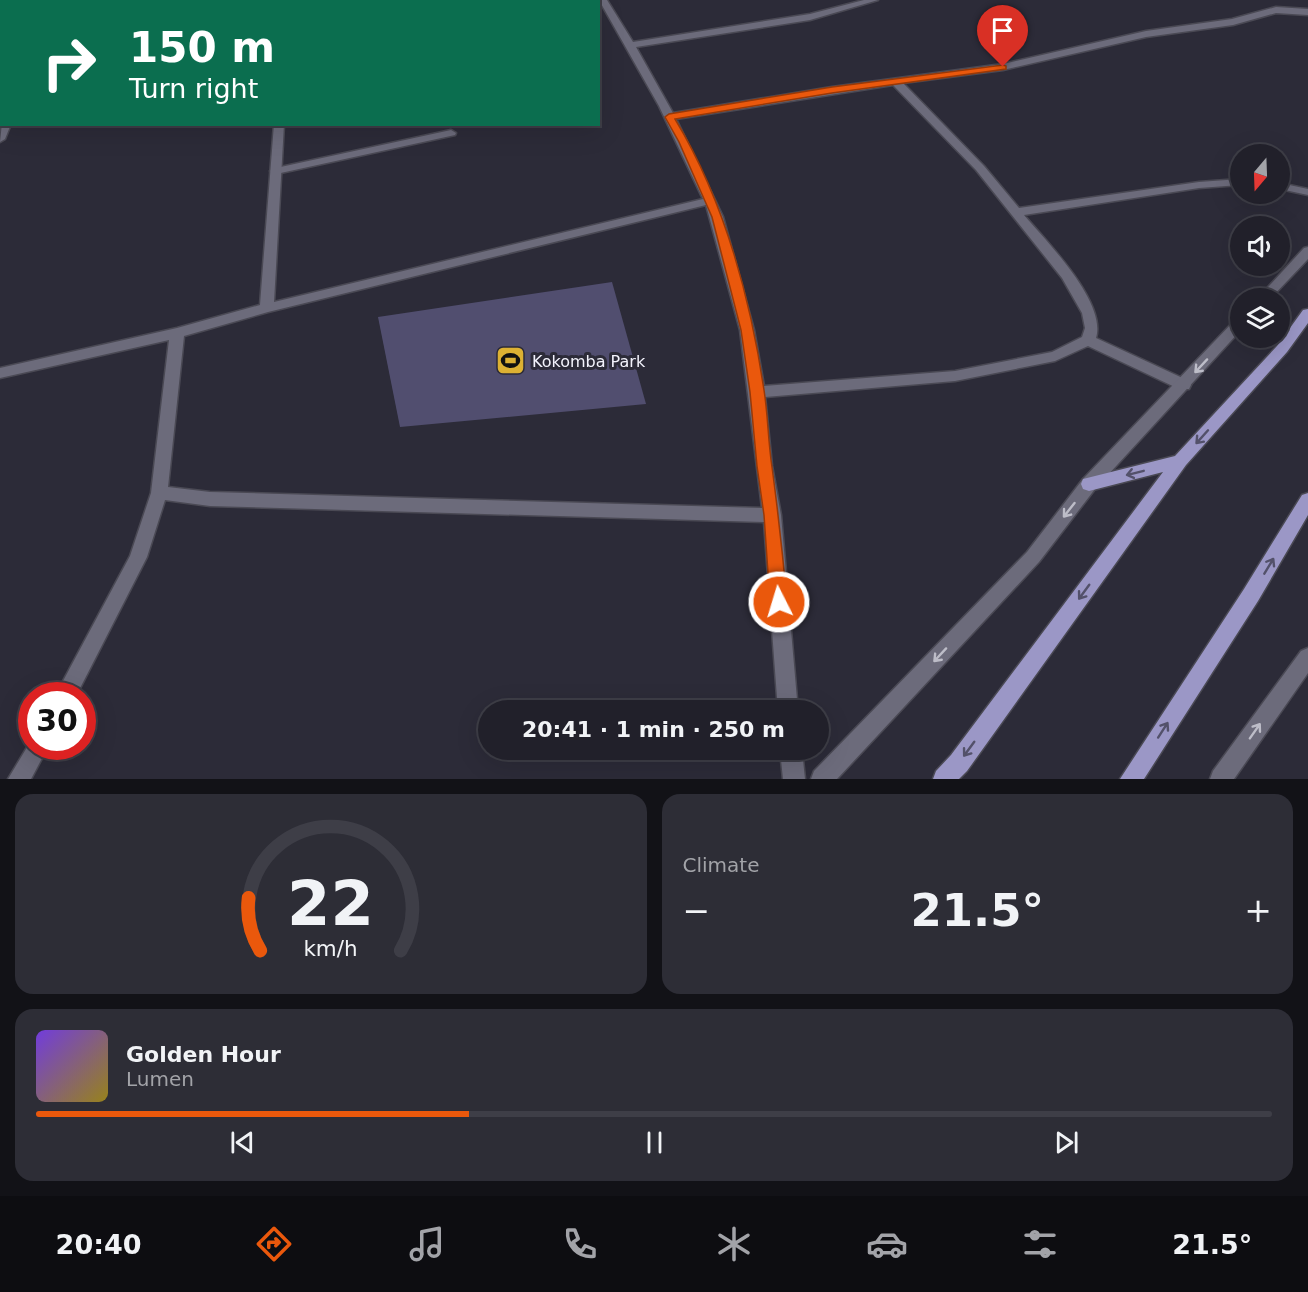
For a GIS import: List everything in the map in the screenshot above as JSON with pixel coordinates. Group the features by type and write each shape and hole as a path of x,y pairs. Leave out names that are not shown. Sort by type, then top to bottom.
{"main road":[{"path":"944,779 959,763 1180,461 1282,349 1308,313"},
{"path":"1089,484 1180,461"},
{"path":"1131,779 1251,595 1308,500"}],"street":[{"path":"629,45 810,17 874,0"},
{"path":"603,6 629,45 684,142 717,217 747,330 772,515 787,700"},
{"path":"669,117 832,90 1003,67 1146,34 1233,22 1276,10 1308,12"},
{"path":"757,392 956,376 1055,356 1088,340 1092,328 1089,313 1068,276 980,168 896,82"},
{"path":"267,308 279,126"},
{"path":"276,171 451,133"},
{"path":"1017,212 1199,185 1230,183"},
{"path":"1290,188 1308,192"},
{"path":"0,373 177,333 267,308 710,201"},
{"path":"1273,288 1308,251"},
{"path":"72,682 138,556 159,493 177,333"},
{"path":"822,779 1033,557 1089,484 1230,335"},
{"path":"1088,340 1184,385"},
{"path":"159,493 210,499 772,515"},
{"path":"1221,779 1308,657"},
{"path":"19,779 30,760"},
{"path":"792,760 794,779"}],"shaded area":[{"name":"Kokomba Park","path":"612,282 646,404 400,427 378,317"}],"place":[{"name":"Kokomba Park","path":"511,361"}],"route":[{"path":"779,602 772,515 747,330 717,217 684,142 669,117 832,90 1003,67"}]}
